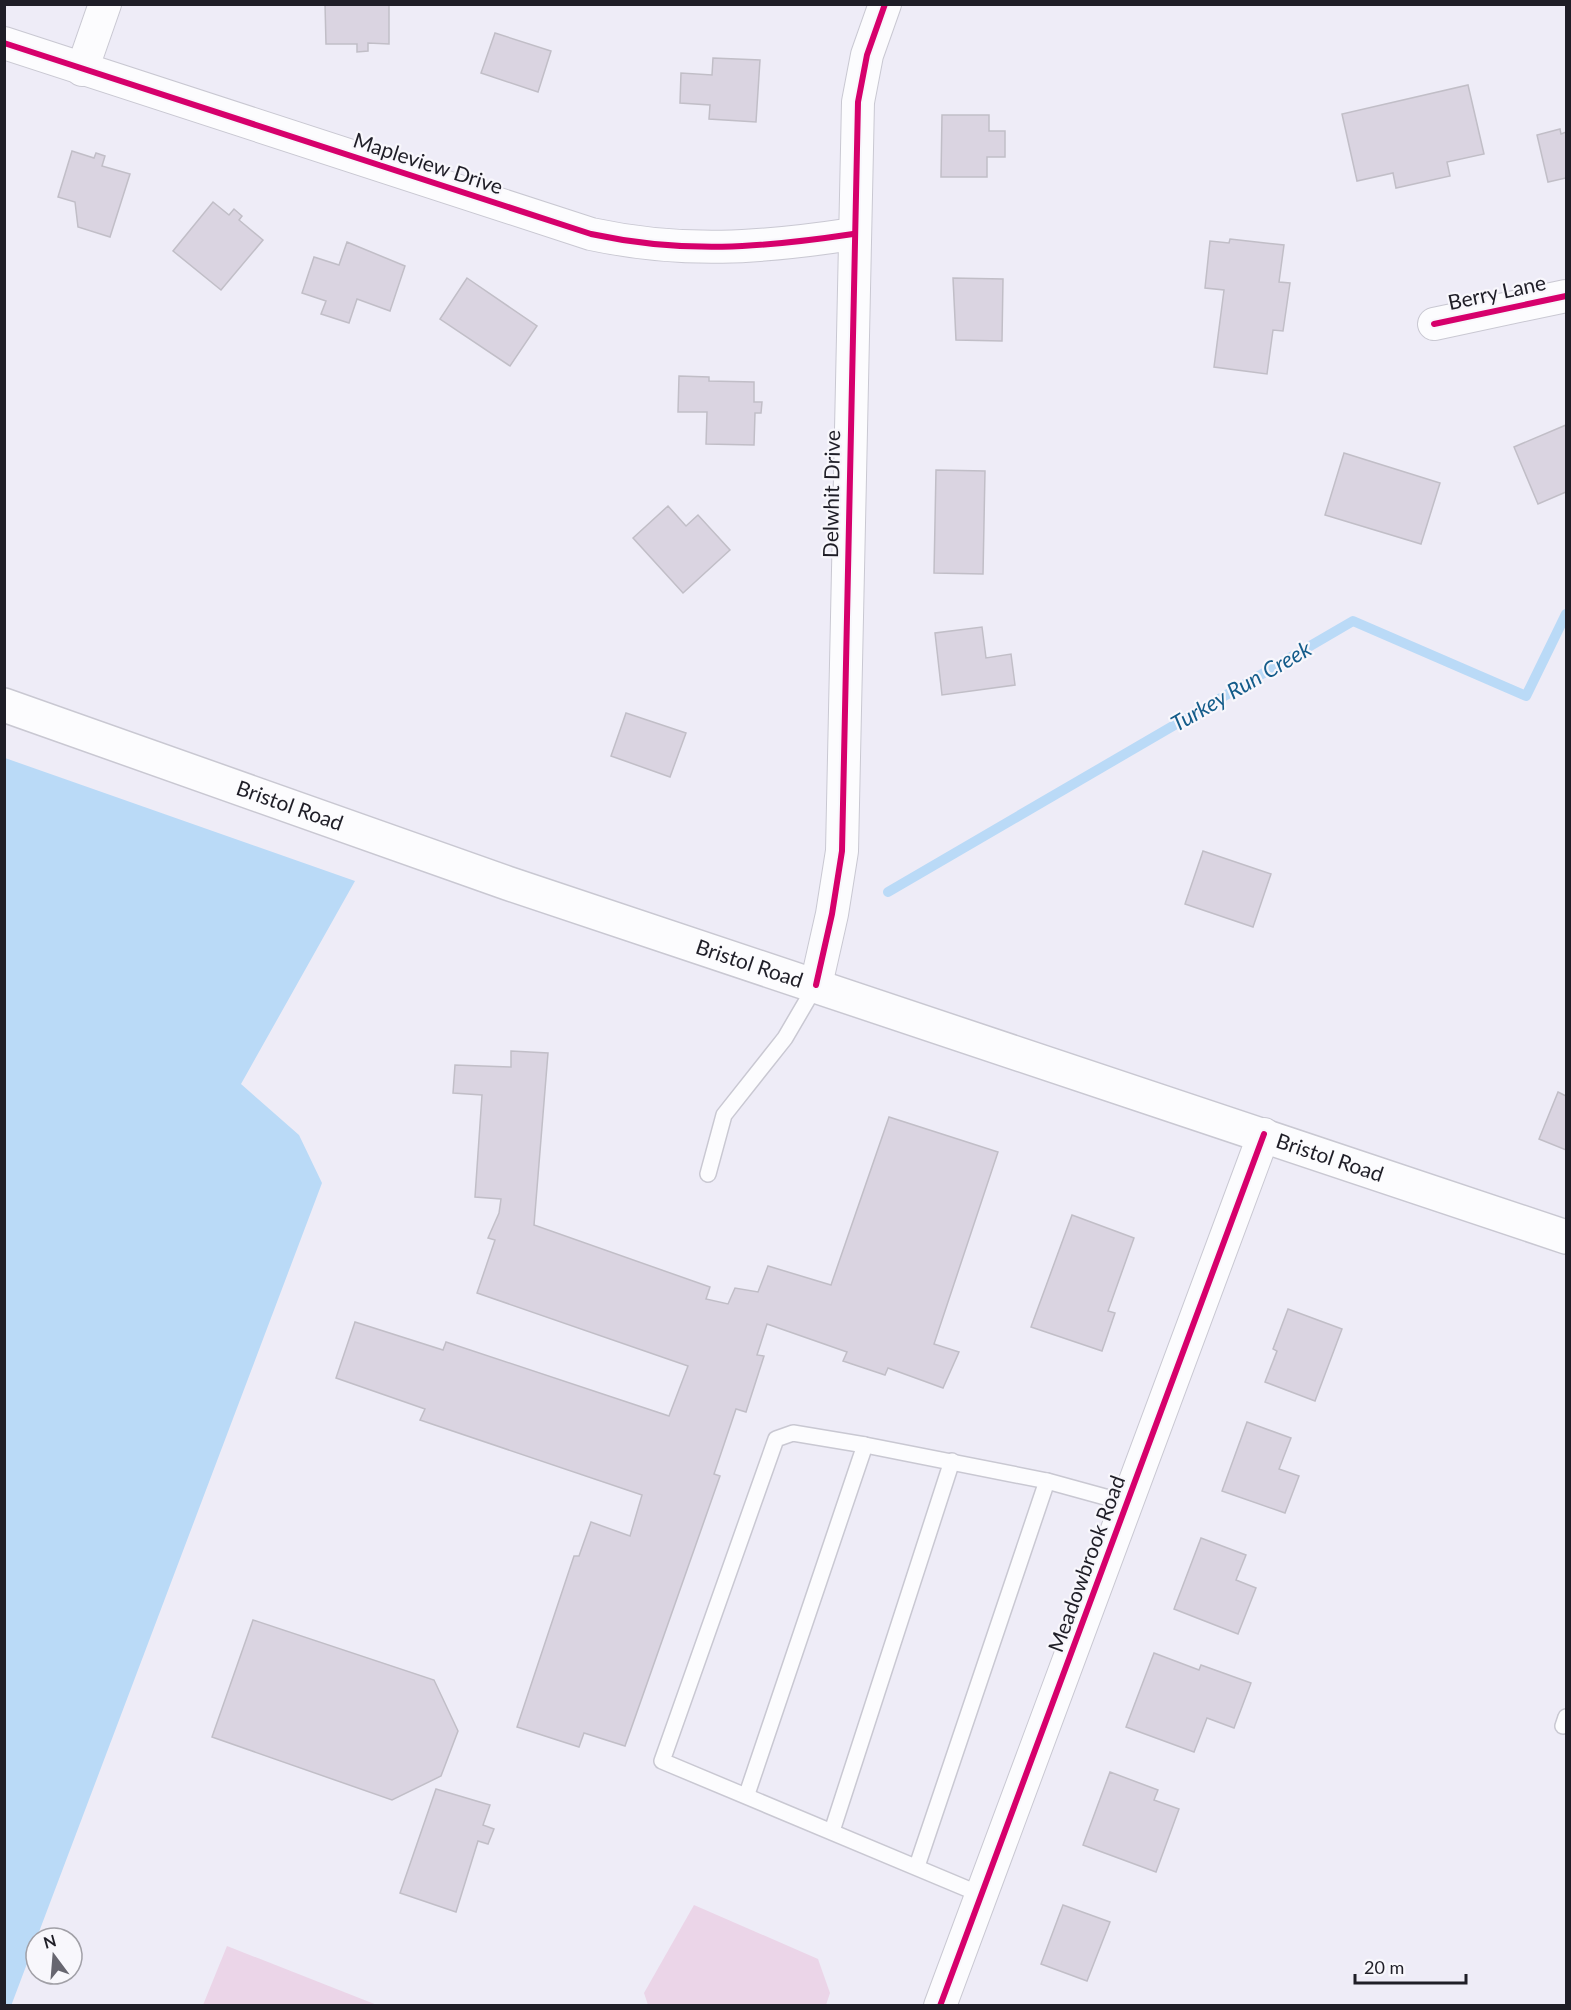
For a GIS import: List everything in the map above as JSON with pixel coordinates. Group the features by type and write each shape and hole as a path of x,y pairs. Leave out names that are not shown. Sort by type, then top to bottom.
{"main road":[{"name":"Bristol Road","path":"4,705 507,884 1264,1134 1566,1237"}],"street":[{"path":"82,70 105,4"},
{"name":"Delwhit Drive","path":"816,986 832,914 842,851 853,234 858,102 867,55 885,4"},
{"name":"Mapleview Drive","path":"4,43 591,234 618,240 703,249 779,245 853,234"},
{"name":"Berry Lane","path":"1434,324 1566,296"},
{"name":"Meadowbrook Road","path":"940,2006 1264,1134"}],"lane":[{"path":"708,1174 724,1115 785,1038 816,986"},
{"path":"982,1895 747,1794 662,1761 776,1439 793,1432 865,1445 1047,1481 1127,1503"},
{"path":"747,1794 865,1445"},
{"path":"832,1831 952,1461"},
{"path":"917,1866 1047,1481"}],"shaded area":[{"path":"694,1905 818,1959 830,1993 826,2005 648,2005 644,1993"},
{"path":"227,1946 377,2005 203,2005"}],"water":[{"path":"5,758 355,881 241,1084 299,1135 322,1183 41,1926 24,1926 24,1972 11,2006 4,2005"}],"building":[{"path":"325,4 389,4 389,44 368,43 368,51 357,52 357,44 326,44"},
{"path":"495,33 551,51 538,92 481,73"},
{"path":"713,58 760,60 756,122 709,119 710,105 680,103 681,73 712,75"},
{"path":"1468,85 1484,154 1447,162 1450,176 1396,188 1393,173 1357,181 1342,114"},
{"path":"942,115 989,115 989,131 1005,131 1005,157 987,157 987,177 941,177"},
{"path":"1560,129 1561,134 1566,132 1566,178 1548,182 1537,135"},
{"path":"72,151 94,158 96,153 105,156 102,166 130,174 110,237 78,227 75,202 58,197"},
{"path":"213,202 229,215 234,209 242,216 239,220 263,240 221,290 173,251"},
{"path":"1230,239 1284,245 1279,282 1290,283 1283,331 1273,330 1267,374 1214,367 1224,290 1205,288 1210,241 1229,243"},
{"path":"347,242 405,266 390,311 357,299 349,323 321,314 326,301 302,293 314,257 339,265"},
{"path":"467,278 537,326 510,366 440,319"},
{"path":"953,278 1003,279 1002,341 956,340"},
{"path":"679,376 709,377 709,381 754,382 754,402 762,402 761,413 755,413 754,445 706,444 707,412 678,412"},
{"path":"1566,425 1566,492 1538,504 1514,447"},
{"path":"1344,453 1440,483 1421,544 1325,515"},
{"path":"936,470 985,471 983,574 934,573"},
{"path":"668,506 686,526 698,515 730,550 683,593 633,538"},
{"path":"982,627 986,658 1011,654 1015,685 942,695 935,633"},
{"path":"626,713 686,733 670,777 611,756"},
{"path":"1203,851 1271,874 1253,927 1185,904"},
{"path":"511,1051 548,1053 534,1225 710,1287 706,1299 728,1304 735,1288 758,1292 768,1266 831,1285 889,1117 998,1152 934,1344 959,1352 943,1388 888,1368 885,1375 843,1361 847,1352 767,1324 757,1355 764,1356 746,1412 736,1409 714,1474 720,1476 625,1746 584,1733 579,1747 517,1727 574,1556 579,1556 591,1522 630,1536 642,1495 420,1420 425,1409 336,1378 355,1322 443,1350 446,1342 669,1416 688,1366 477,1293 495,1240 488,1238 499,1213 501,1199 475,1197 482,1095 453,1093 455,1065 511,1067"},
{"path":"1558,1092 1566,1096 1566,1150 1539,1139"},
{"path":"1072,1215 1134,1238 1108,1311 1115,1313 1102,1351 1031,1327"},
{"path":"1288,1309 1342,1329 1315,1401 1265,1382 1277,1351 1273,1349"},
{"path":"1247,1422 1291,1438 1279,1469 1299,1476 1285,1513 1222,1491"},
{"path":"1201,1538 1246,1555 1236,1580 1256,1588 1238,1634 1174,1609"},
{"path":"253,1620 434,1680 458,1731 441,1776 392,1800 212,1737"},
{"path":"1154,1653 1199,1670 1201,1665 1251,1683 1234,1728 1207,1718 1194,1752 1126,1727"},
{"path":"1110,1772 1158,1790 1154,1800 1179,1809 1156,1872 1083,1845"},
{"path":"436,1789 490,1805 483,1825 494,1829 488,1844 478,1841 456,1912 400,1893"},
{"path":"1063,1905 1110,1922 1087,1981 1041,1964"}],"waterway":[{"name":"Turkey Run Creek","path":"888,892 1353,621 1526,696 1566,614"}],"cycle path":[{"path":"816,985 832,914 842,851 858,102 867,55 885,4"},
{"path":"4,43 591,234 658,244 722,247 786,243 853,234"},
{"path":"1434,324 1566,296"},
{"path":"940,2006 1264,1134"}]}
